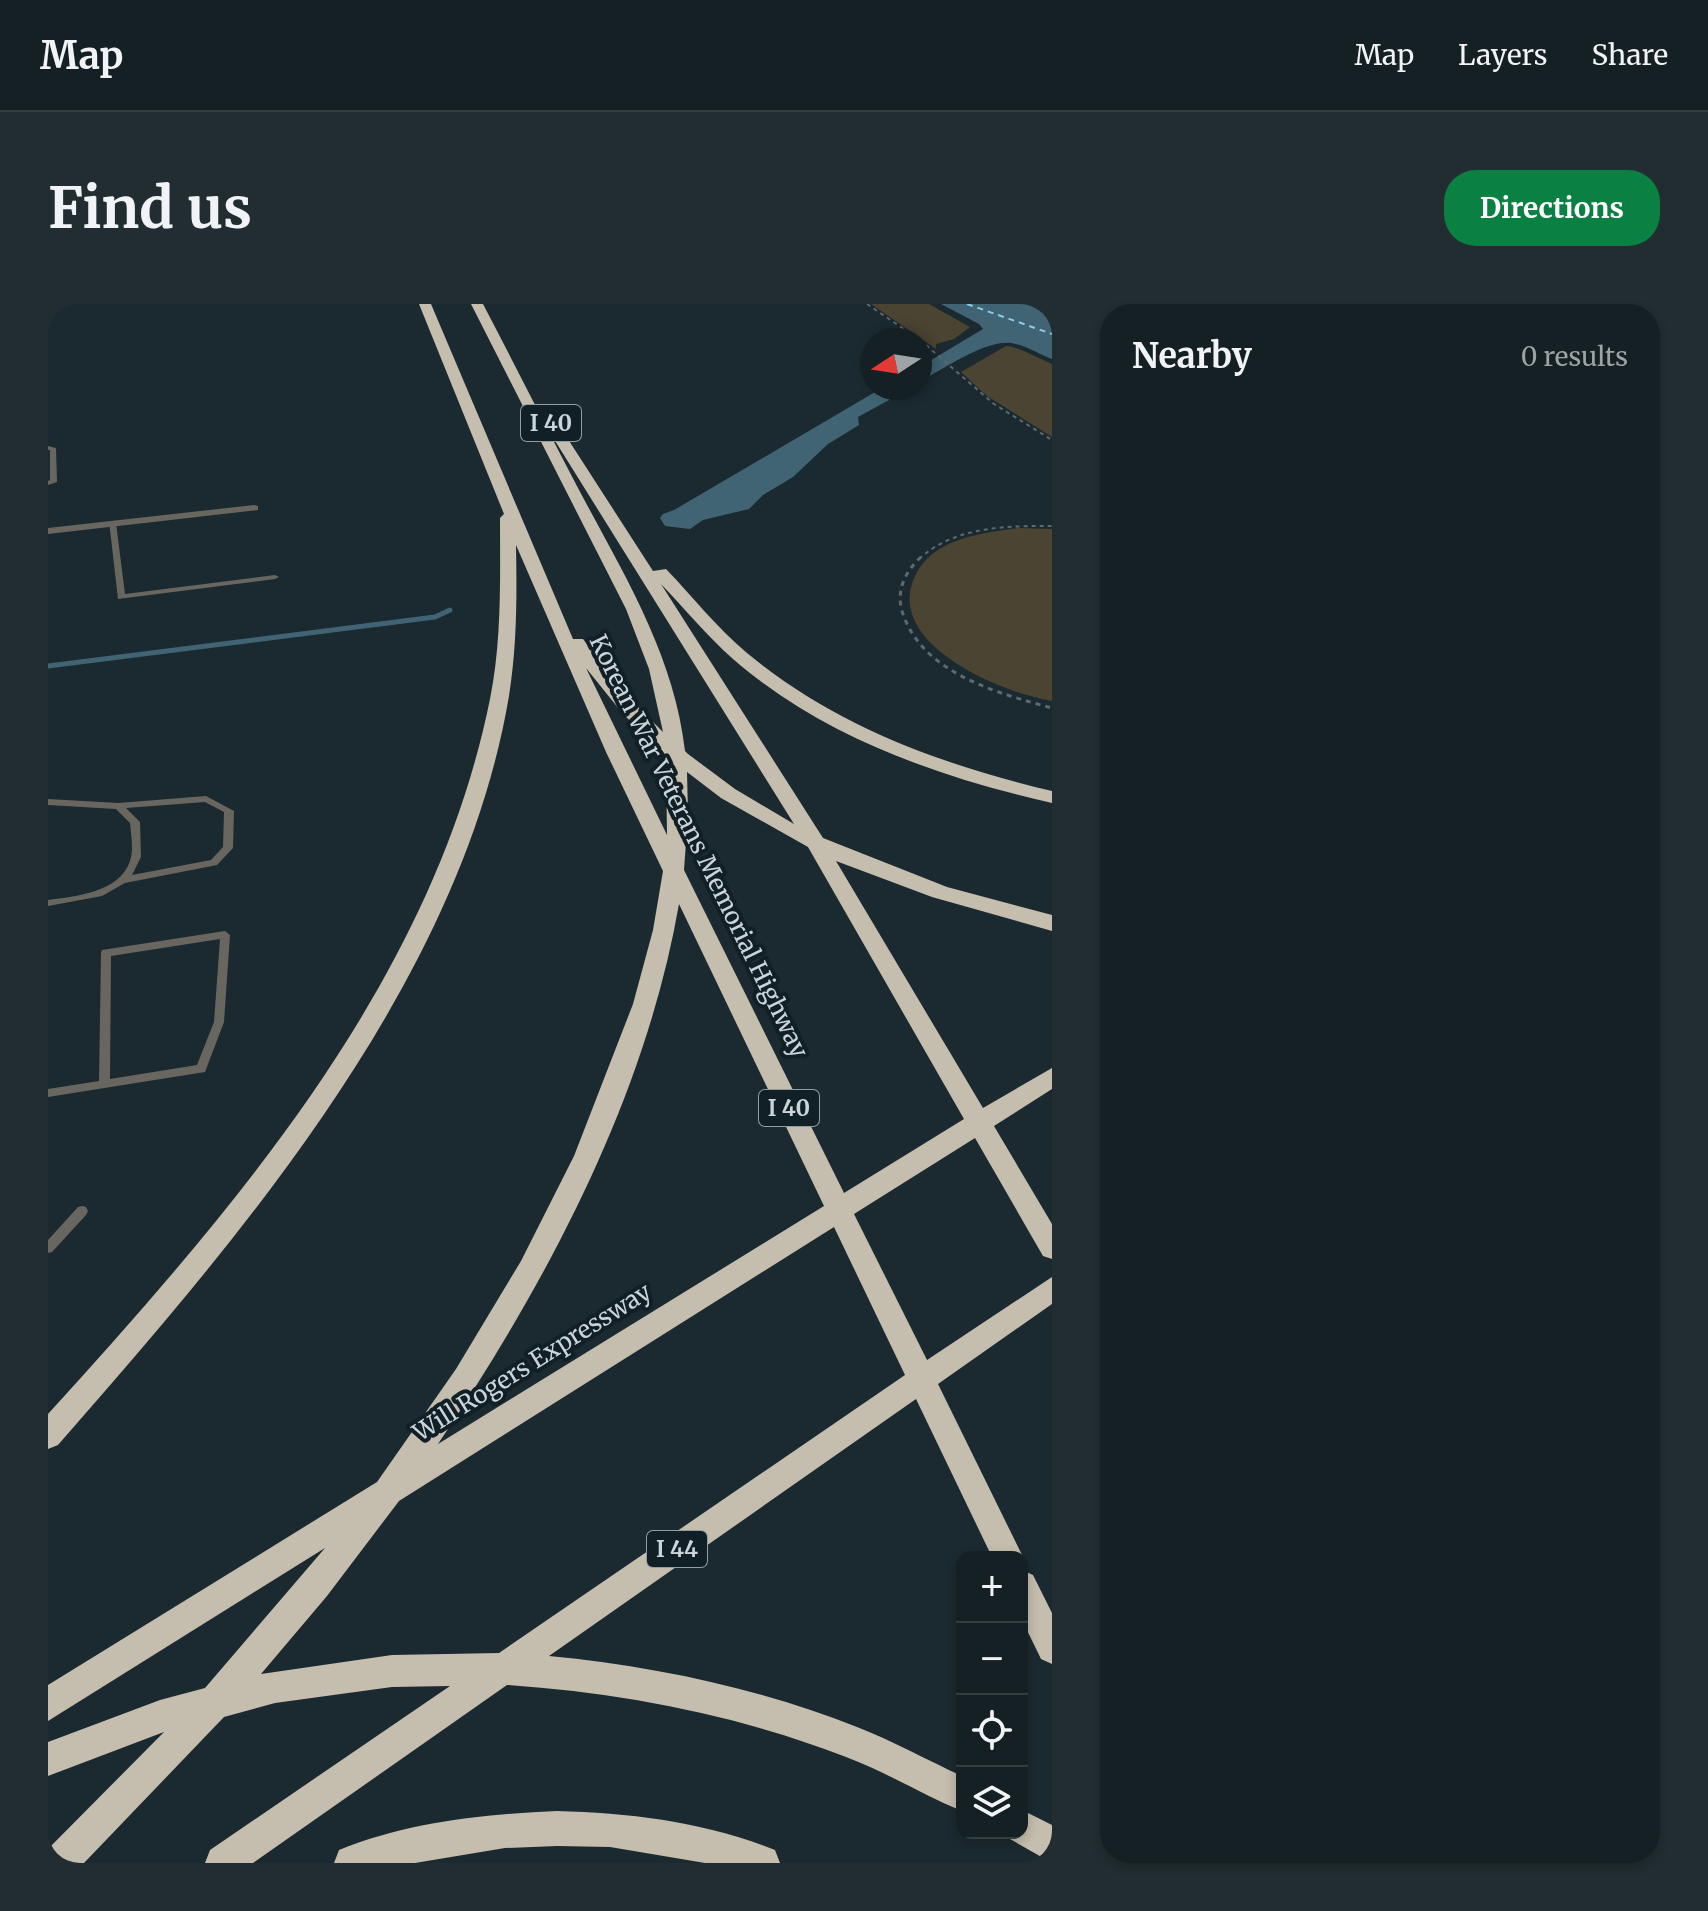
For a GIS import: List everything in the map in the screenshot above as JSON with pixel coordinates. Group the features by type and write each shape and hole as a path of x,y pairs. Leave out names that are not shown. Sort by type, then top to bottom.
{"highway":[{"name":"I 40","path":"425,304 508,504"},
{"name":"I 40","path":"478,304 800,816 1052,1248"},
{"path":"59,1863 163,1758 303,1601 441,1416 528,1277 567,1200 606,1114 647,998 668,903 675,843 677,763 665,695 636,606 574,494 478,304"},
{"name":"Korean War Veterans Memorial Highway","path":"508,504 551,610 616,752 1005,1551"},
{"path":"48,1435 190,1275 292,1141 364,1029 424,919 464,825 497,709 507,629 508,504"},
{"path":"627,540 738,654 801,700 908,754 993,783 1052,797"},
{"path":"551,610 620,700 694,770 731,797 849,858 932,890 1052,923"},
{"name":"Will Rogers Expressway","path":"48,1704 1052,1077"},
{"name":"I 44","path":"223,1863 1052,1289"},
{"path":"1028,1598 1052,1648"},
{"path":"48,1759 172,1712 266,1686 348,1675 449,1667 614,1677 697,1693 768,1712 856,1743 956,1791"},
{"path":"352,1863 478,1833 558,1829 617,1831 681,1840 732,1851 762,1863"},
{"path":"1028,1831 1052,1845"}],"street":[{"path":"48,531 254,508"}],"lane":[{"path":"48,448 53,448 54,482 48,483"},
{"path":"112,523 121,597 275,577"},
{"path":"48,802 118,806 206,799 229,811 228,848 214,863 125,880 93,895 48,903"},
{"path":"118,806 135,822 136,858 125,880"},
{"path":"48,1093 201,1069 219,1022 225,935 106,953 104,1084"},
{"path":"48,1248 82,1211"}],"path":[{"path":"867,304 902,328"},
{"path":"932,349 1008,414 1052,440"},
{"path":"1052,526 983,529 940,544 906,570 898,601 908,627 947,666 997,691 1052,708"}],"shaded area":[{"path":"871,304 929,304 970,327 954,339 936,344 936,349 932,346 932,328 906,328"},
{"path":"1006,346 1052,364 1052,437 987,396 961,372"},
{"path":"1018,528 1052,529 1052,701 1008,689 958,664 936,648 920,630 911,609 911,587 920,567 931,555 965,538"}],"water":[{"path":"941,304 1052,304 1052,359 1021,346 1001,343 977,350 932,374 932,360 983,329"},
{"path":"862,400 889,400 858,417 859,425 828,444 793,477 763,495 749,509 703,520 690,529 665,526 660,518"}],"waterway":[{"path":"48,666 435,617 450,610"}],"ferry route":[{"path":"967,304 1052,334"}]}
